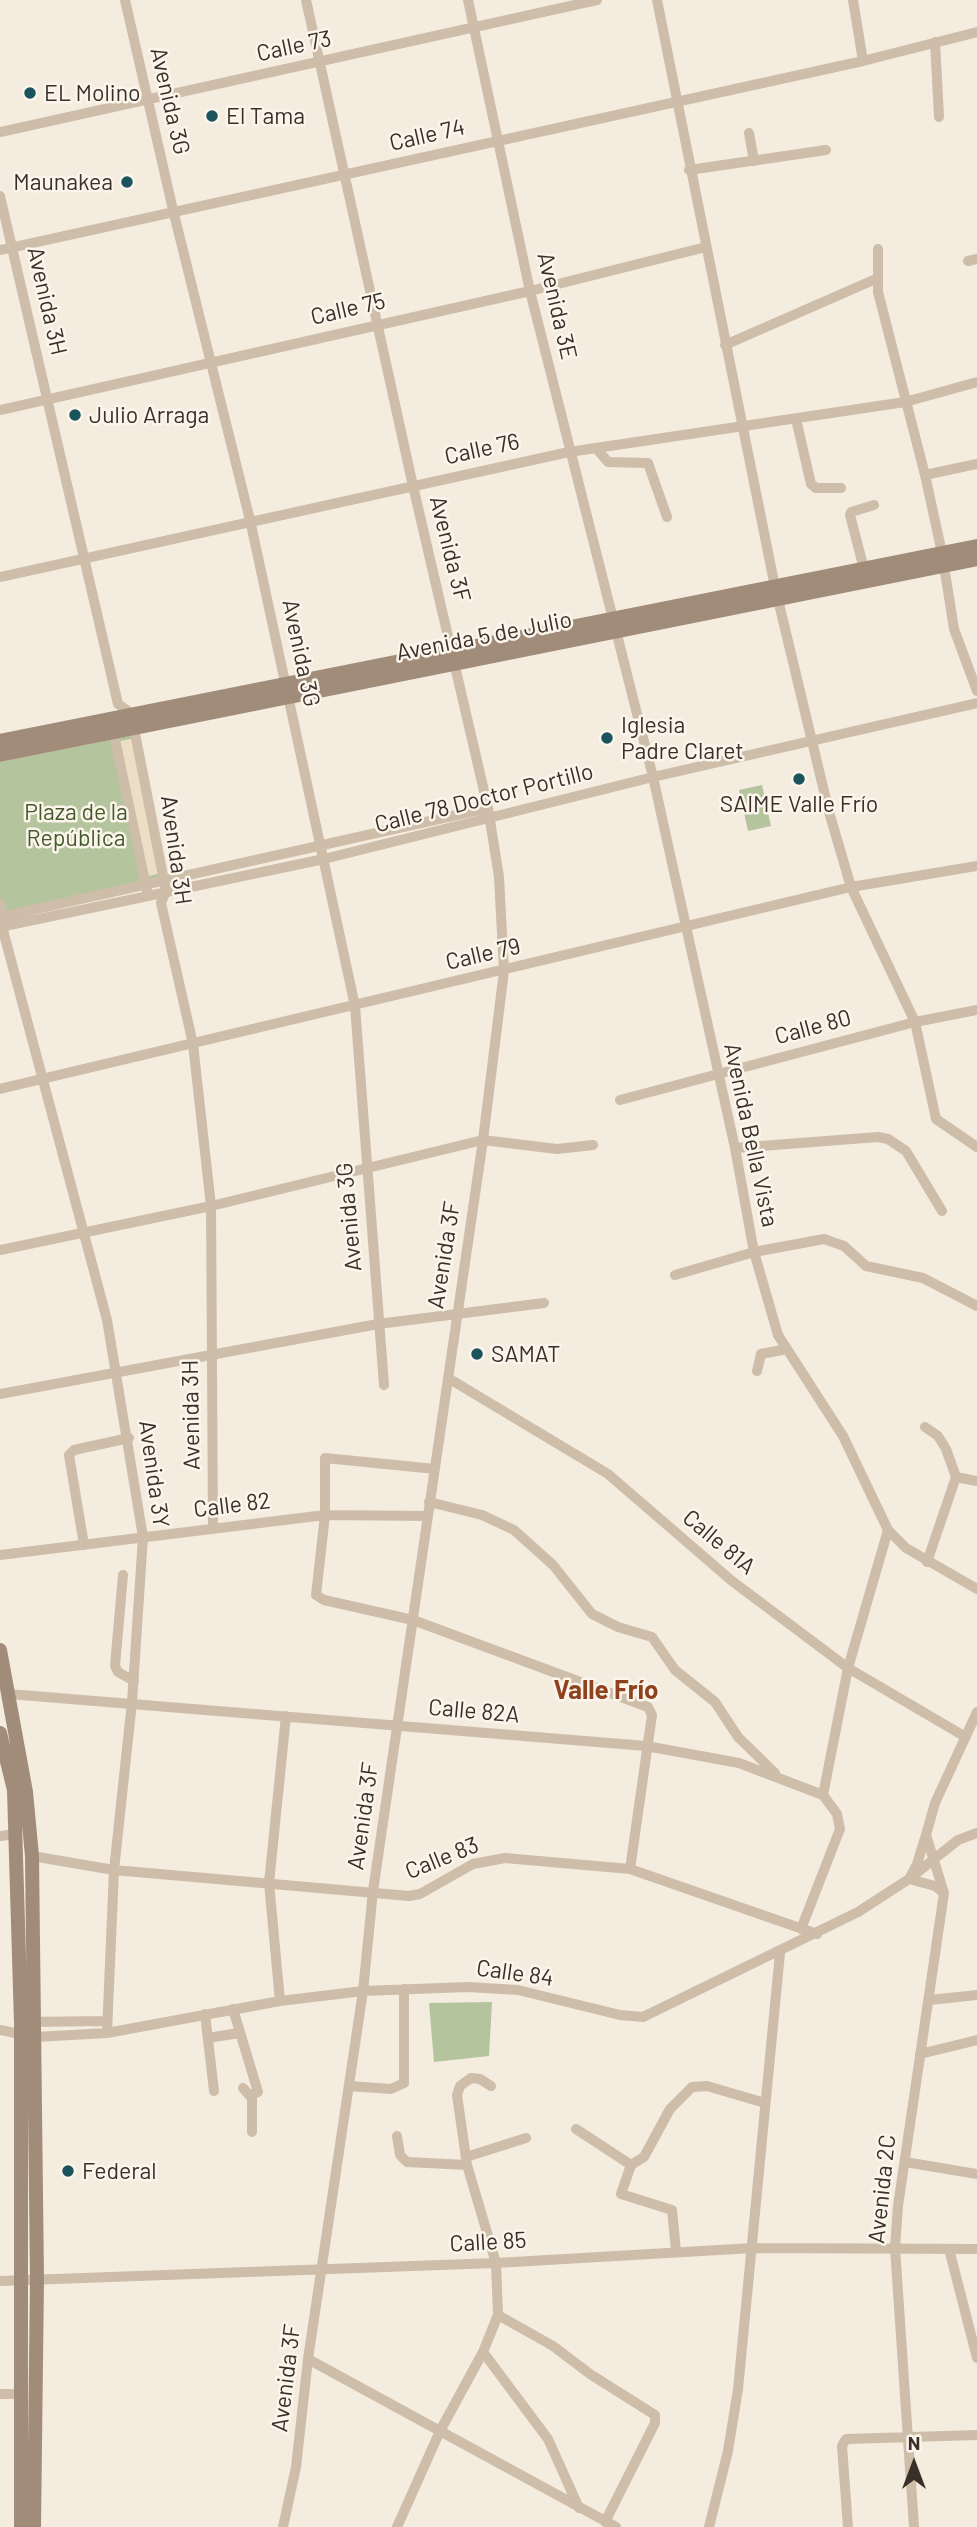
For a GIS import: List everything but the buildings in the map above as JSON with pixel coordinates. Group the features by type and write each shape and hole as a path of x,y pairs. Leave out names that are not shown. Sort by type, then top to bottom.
{"street":[{"name":"Avenida 3G","path":"125,0 173,210 250,520 355,1006 365,1168 384,1385"},
{"name":"Avenida 3F","path":"283,2527 296,2467 308,2359 363,1991 373,1891 483,1140 504,971 499,877 488,808 413,486 306,0"},
{"name":"Avenida 3E","path":"468,0 500,139 530,291 615,626"},
{"name":"Calle 73","path":"0,132 597,0"},
{"path":"657,0 675,101 777,594 812,740 852,887 915,1022 936,1119 977,1147"},
{"path":"853,0 863,61"},
{"name":"Calle 74","path":"0,250 863,61 977,32"},
{"path":"935,43 939,117"},
{"path":"749,133 754,161"},
{"path":"689,170 826,150"},
{"name":"Avenida 3H","path":"0,196 86,557 128,715 164,886 161,903 193,1044 211,1206 214,1527"},
{"name":"Calle 75","path":"0,410 530,291 706,247"},
{"path":"878,249 878,292 925,475 943,559 954,629 977,691"},
{"path":"725,345 878,278"},
{"name":"Calle 76","path":"0,577 569,452 905,402 977,382"},
{"path":"796,419 811,484 817,488 841,488"},
{"path":"596,448 608,462 648,463 667,517"},
{"path":"925,475 977,464"},
{"path":"864,569 850,515 851,512 874,505"},
{"name":"Avenida 5 de Julio","path":"0,755 112,724 128,715 288,691 777,594 943,559 977,546"},
{"name":"Avenida 5 de Julio","path":"777,594 864,569 943,559 977,559"},
{"name":"Avenida Bella Vista","path":"615,626 653,777 684,928 735,1148 754,1252 778,1335 843,1436 888,1530 906,1548 927,1562 977,1589"},
{"name":"Calle 78 Doctor Portillo","path":"2,925 146,889 324,859 490,820 653,777 977,702"},
{"path":"128,715 112,724 146,889 161,903"},
{"name":"Avenida 5 de Julio","path":"0,741 112,724"},
{"name":"Calle 78 Doctor Portillo","path":"164,886 488,808"},
{"name":"Calle 79","path":"0,1089 852,887 977,866"},
{"name":"Avenida 3Y","path":"0,904 2,925 84,1233 117,1371 143,1537 134,1681 114,1870 107,2034"},
{"name":"Calle 80","path":"620,1100 915,1022 977,1010"},
{"path":"735,1148 878,1136 888,1139 906,1150 942,1211"},
{"path":"0,1250 211,1206 483,1140 557,1149 593,1145"},
{"path":"675,1275 806,1240 834,1240 866,1266 923,1278 977,1306"},
{"path":"0,1394 378,1324 456,1312 544,1303"},
{"path":"757,1371 761,1354 787,1349"},
{"name":"Calle 81A","path":"448,1378 608,1474 711,1564 848,1668 964,1736"},
{"path":"925,1427 938,1436 956,1477 927,1562"},
{"path":"84,1545 69,1455 74,1450 129,1438"},
{"path":"435,1469 328,1456 324,1461 326,1516 316,1595 324,1600 413,1620 648,1707 652,1715 629,1869"},
{"path":"956,1477 977,1481"},
{"path":"429,1502 482,1515 514,1530 553,1565 592,1614 653,1637 675,1671 715,1702 738,1737 777,1775"},
{"name":"Calle 82","path":"0,1555 214,1527 326,1516 427,1516"},
{"path":"800,1930 840,1829 837,1814 823,1795 848,1668 888,1530"},
{"path":"122,1575 115,1666 118,1672 134,1681"},
{"path":"0,1650 26,1792 32,1856 28,2030 34,2527"},
{"name":"Calle 82A","path":"9,1694 646,1746 739,1763 777,1775 823,1795"},
{"path":"944,1893 934,1886 909,1879 918,1864 935,1803 977,1712"},
{"path":"280,2001 274,1967 270,1883 286,1716"},
{"path":"0,1733 14,1790 28,2030"},
{"name":"Calle 84","path":"0,2030 107,2034 280,2001 363,1991 467,1987 510,1989 643,2017 817,1934 909,1879 958,1840 977,1833"},
{"path":"0,1836 16,1834"},
{"name":"Avenida 2C","path":"914,2527 895,2248 944,1893 926,1835"},
{"name":"Calle 83","path":"32,1856 114,1870 415,1896 473,1864 505,1858 629,1869 817,1934"},
{"path":"709,2527 728,2451 738,2389 779,1953"},
{"path":"349,2086 391,2089 404,2083 404,1989"},
{"path":"929,2000 977,1995"},
{"path":"233,2009 258,2090 248,2092 251,2133"},
{"path":"205,2014 214,2091"},
{"name":"Calle 84","path":"28,2030 107,2021"},
{"path":"208,2038 239,2033"},
{"path":"920,2054 977,2040"},
{"path":"397,2527 440,2431 483,2352 498,2315 496,2263 466,2161 457,2095 460,2086 471,2078 480,2079 491,2086"},
{"path":"676,2251 672,2210 621,2194 631,2165 644,2157 670,2109 692,2087 707,2086 765,2103"},
{"path":"576,2129 631,2165"},
{"path":"397,2136 400,2155 407,2162 466,2161 526,2138"},
{"path":"905,2162 977,2174"},
{"name":"Calle 85","path":"0,2281 496,2263 753,2248 977,2249"},
{"path":"948,2249 977,2358"},
{"path":"21,2527 22,2394 30,2279"},
{"path":"308,2359 610,2524 655,2423 655,2415 590,2374 553,2346 498,2315"},
{"path":"483,2352 548,2439 579,2508"},
{"path":"0,2394 22,2394"},
{"path":"848,2527 843,2442 850,2438 907,2435 977,2435"}],"green space":[{"name":"Plaza de la República","path":"138,734 166,884 0,920 0,762"},
{"path":"762,785 771,826 748,831 739,790"},
{"path":"492,2002 489,2056 434,2062 429,2003"}],"shaded area":[{"path":"136,738 162,873 144,877 115,742"}],"place":[{"name":"EL Molino","path":"30,93"},
{"name":"El Tama","path":"212,116"},
{"name":"Maunakea","path":"127,182"},
{"name":"Julio Arraga","path":"75,415"},
{"name":"Iglesia Padre Claret","path":"607,738"},
{"name":"SAIME Valle Frío","path":"799,779"},
{"name":"SAMAT","path":"477,1354"},
{"name":"Federal","path":"68,2171"}],"district":[{"name":"Valle Frío","path":"606,1690"}]}
